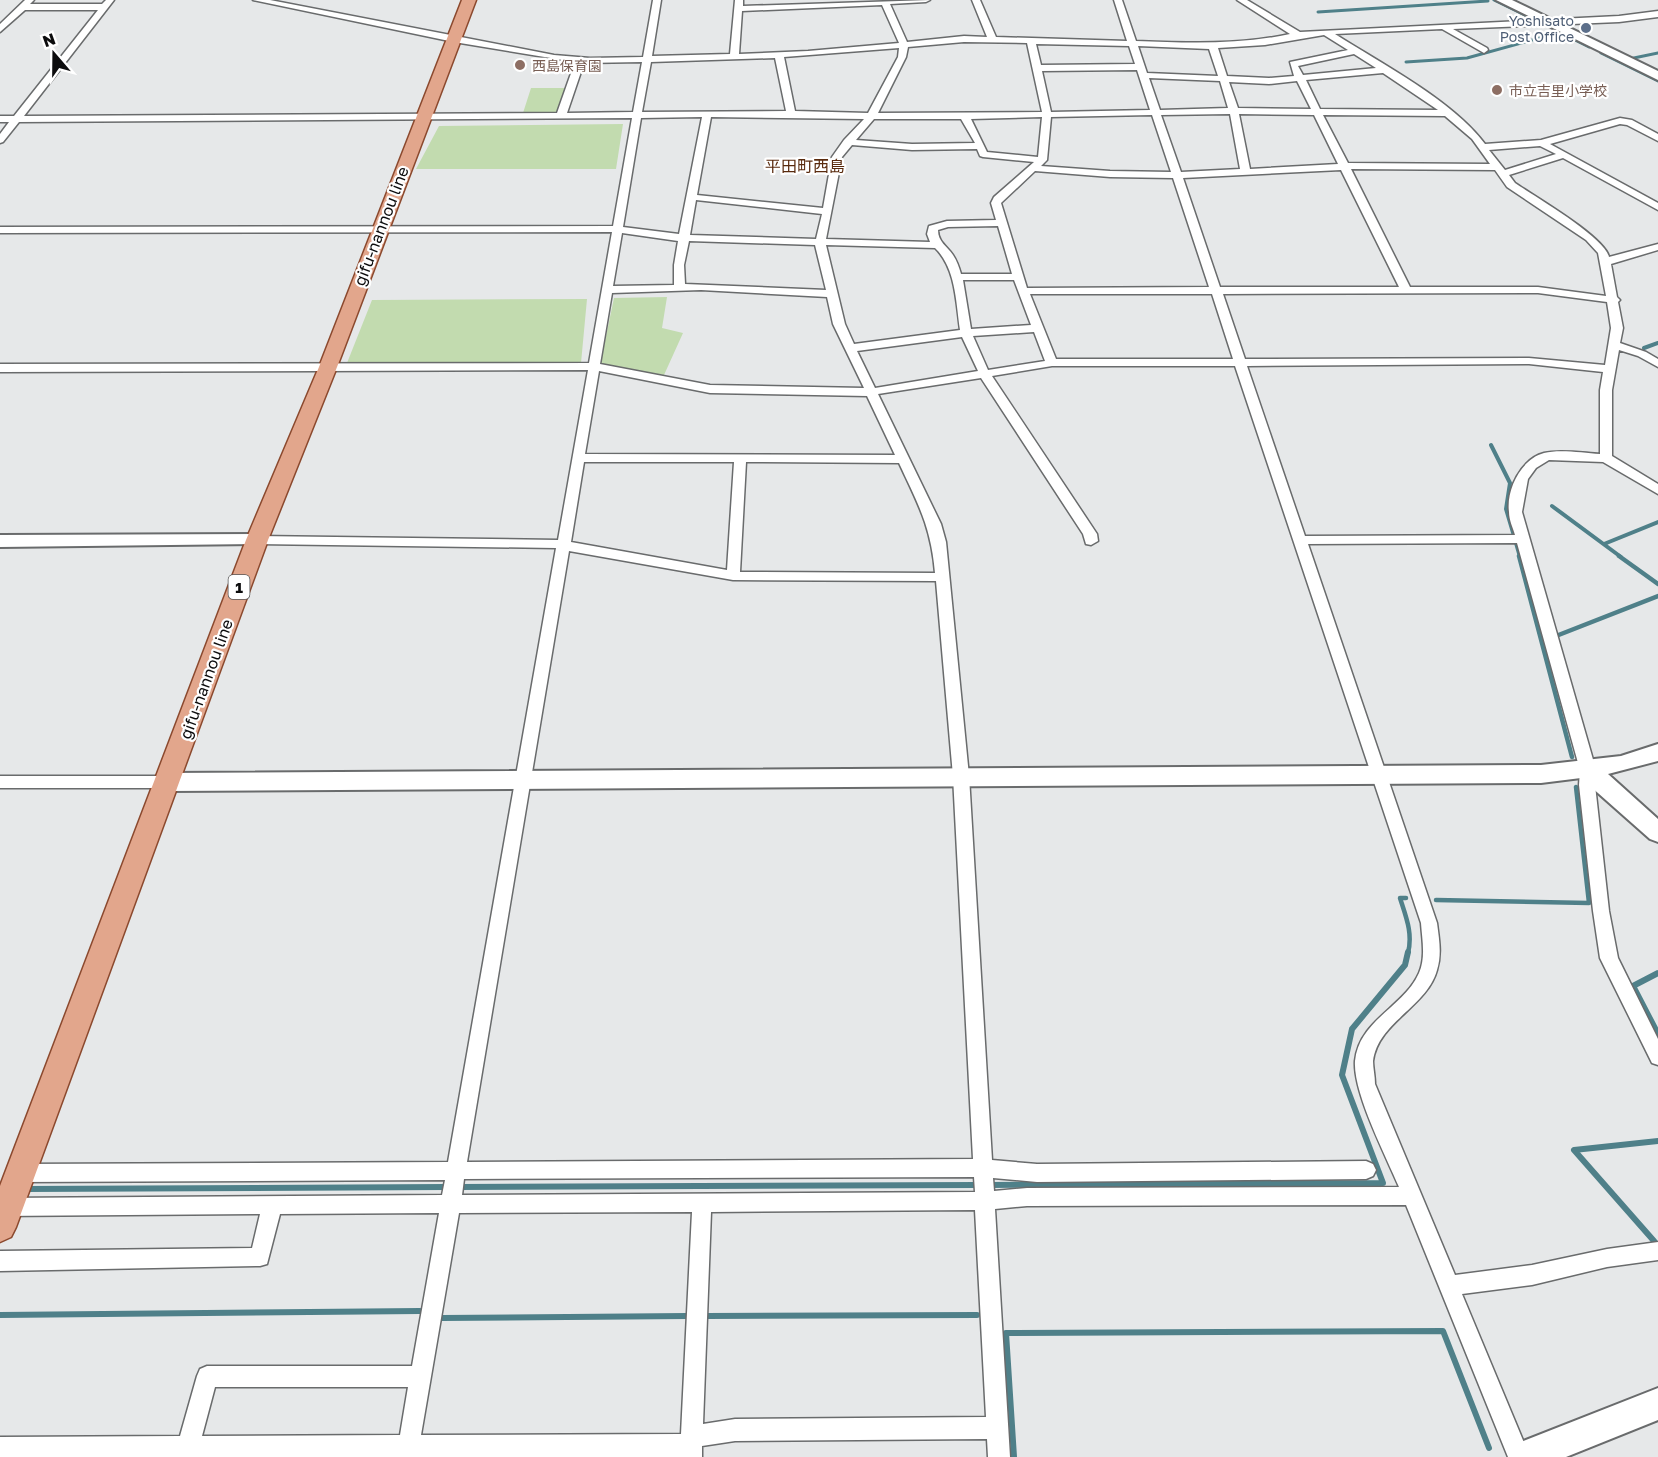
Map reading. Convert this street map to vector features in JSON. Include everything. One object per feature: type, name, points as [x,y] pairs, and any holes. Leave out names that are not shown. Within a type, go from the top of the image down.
[{"type":"main road","name":"gifu-nannou line","points":[[10,1190],[168,782],[257,540],[328,367],[469,0]]},
{"type":"street","points":[[0,29],[30,0]]},
{"type":"street","points":[[256,0],[580,61],[779,56],[993,40],[1213,46],[1265,42],[1326,32],[1547,22],[1658,14]]},
{"type":"street","points":[[407,1452],[657,0]]},
{"type":"street","points":[[734,57],[738,4],[926,0]]},
{"type":"street","points":[[976,0],[993,40]]},
{"type":"street","points":[[1118,0],[1154,113],[1379,774],[1433,941],[1432,958],[1427,976],[1410,1001],[1382,1027],[1370,1042],[1364,1059],[1366,1084],[1519,1457]]},
{"type":"street","points":[[1246,0],[1298,35]]},
{"type":"street","points":[[1502,0],[1658,76]]},
{"type":"street","points":[[885,2],[904,45],[902,57],[872,115],[847,142],[837,157],[820,243],[839,324],[934,524],[939,542],[961,776],[999,1457]]},
{"type":"street","points":[[0,13],[107,3]]},
{"type":"street","points":[[0,140],[107,3]]},
{"type":"street","points":[[1444,27],[1484,50]]},
{"type":"street","points":[[1326,32],[1447,113],[1484,147],[1500,170],[1528,198],[1590,238],[1603,252],[1614,300],[1617,328],[1606,390],[1606,458]]},
{"type":"street","points":[[1031,41],[1047,115],[1039,164],[999,197],[996,203],[1018,277],[1052,363]]},
{"type":"street","points":[[1213,46],[1234,111],[1246,173]]},
{"type":"street","points":[[1354,51],[1293,64],[1406,290]]},
{"type":"street","points":[[779,56],[791,114]]},
{"type":"street","points":[[561,115],[580,61]]},
{"type":"street","points":[[1038,68],[1141,71],[1238,80],[1300,80],[1385,70]]},
{"type":"street","points":[[0,119],[707,114],[965,117],[1234,111],[1318,114],[1447,113]]},
{"type":"street","points":[[680,288],[678,265],[707,114]]},
{"type":"street","points":[[965,117],[983,154],[1100,174],[1246,173],[1343,167],[1500,170],[1564,155]]},
{"type":"street","points":[[1484,147],[1542,143],[1620,121],[1629,122],[1658,138]]},
{"type":"street","points":[[847,142],[912,147],[981,146]]},
{"type":"street","points":[[1542,143],[1658,207]]},
{"type":"street","points":[[692,197],[827,212]]},
{"type":"street","points":[[1001,223],[947,224],[933,228],[931,237],[949,257],[957,277],[966,333],[985,375],[1090,534],[1091,541]]},
{"type":"street","points":[[0,230],[617,228],[683,238],[820,243],[850,240],[935,244]]},
{"type":"street","points":[[1606,261],[1617,260],[1658,247]]},
{"type":"street","points":[[957,277],[1018,277]]},
{"type":"street","points":[[606,290],[680,288],[832,294]]},
{"type":"street","points":[[1023,291],[1538,290],[1614,300]]},
{"type":"street","points":[[851,348],[966,333],[1037,328]]},
{"type":"street","points":[[1615,345],[1642,354],[1658,364]]},
{"type":"street","points":[[0,368],[593,366],[710,389],[871,392],[1052,363],[1540,362],[1610,369]]},
{"type":"street","points":[[1655,485],[1606,458],[1547,456],[1538,459],[1527,470],[1516,491],[1515,512],[1588,770],[1587,785],[1601,911],[1609,958],[1658,1057]]},
{"type":"street","points":[[578,458],[903,459]]},
{"type":"street","points":[[734,576],[740,459]]},
{"type":"street","points":[[1299,540],[1522,539]]},
{"type":"street","points":[[0,541],[257,540],[564,544],[734,576],[942,577]]},
{"type":"street","points":[[0,782],[1541,774],[1622,764],[1658,752]]},
{"type":"street","points":[[1588,770],[1658,832]]},
{"type":"street","points":[[10,1190],[982,1184],[1027,1197],[1327,1183],[1366,1170]]},
{"type":"street","points":[[10,1190],[272,1205],[453,1189],[702,1204],[982,1184],[1037,1173],[1327,1183],[1412,1196]]},
{"type":"street","points":[[691,1446],[702,1204]]},
{"type":"street","points":[[0,1261],[260,1257],[272,1205]]},
{"type":"street","points":[[1448,1286],[1532,1275],[1607,1258],[1658,1251]]},
{"type":"street","points":[[188,1447],[207,1376],[420,1377]]},
{"type":"street","points":[[1525,1457],[1658,1404]]},
{"type":"street","points":[[0,1448],[188,1447],[407,1452],[691,1446],[735,1430],[997,1428]]},
{"type":"green space","points":[[531,88],[568,88],[559,113],[523,113]]},
{"type":"green space","points":[[623,124],[616,169],[416,169],[439,126]]},
{"type":"green space","points":[[667,297],[662,328],[683,333],[664,375],[600,365],[614,298]]},
{"type":"green space","points":[[587,299],[581,363],[347,363],[372,300]]},
{"type":"waterway","points":[[1494,0],[1527,16]]},
{"type":"waterway","points":[[1318,12],[1488,1]]},
{"type":"waterway","points":[[1559,32],[1589,47]]},
{"type":"waterway","points":[[1406,62],[1467,58],[1554,34]]},
{"type":"waterway","points":[[1601,53],[1658,81]]},
{"type":"waterway","points":[[1629,59],[1658,53]]},
{"type":"waterway","points":[[1644,348],[1658,343]]},
{"type":"waterway","points":[[1491,445],[1510,483],[1506,509],[1514,536]]},
{"type":"waterway","points":[[1552,506],[1621,557]]},
{"type":"waterway","points":[[1604,544],[1658,522]]},
{"type":"waterway","points":[[1516,543],[1520,557]]},
{"type":"waterway","points":[[1519,556],[1572,757]]},
{"type":"waterway","points":[[1619,556],[1658,584]]},
{"type":"waterway","points":[[1556,636],[1658,596]]},
{"type":"waterway","points":[[1436,900],[1589,903],[1576,787]]},
{"type":"waterway","points":[[1406,898],[1400,898],[1409,932],[1408,953]]},
{"type":"waterway","points":[[990,1185],[1383,1183],[1342,1075],[1352,1029],[1405,965],[1408,952]]},
{"type":"waterway","points":[[1658,973],[1633,986],[1658,1034]]},
{"type":"waterway","points":[[1654,1241],[1574,1150],[1658,1141]]},
{"type":"waterway","points":[[459,1187],[978,1185]]},
{"type":"waterway","points":[[24,1189],[447,1187]]},
{"type":"waterway","points":[[0,1315],[420,1311]]},
{"type":"waterway","points":[[707,1316],[977,1315]]},
{"type":"waterway","points":[[442,1318],[687,1316]]},
{"type":"waterway","points":[[1014,1457],[1006,1333],[1443,1331],[1489,1448]]},
{"type":"place","name":"Yoshisato Post Office","points":[[1586,28]]},
{"type":"place","name":"西島保育園","points":[[520,65]]},
{"type":"place","name":"市立吉里小学校","points":[[1497,90]]},
{"type":"district","name":"平田町西島","points":[[805,166]]}]
